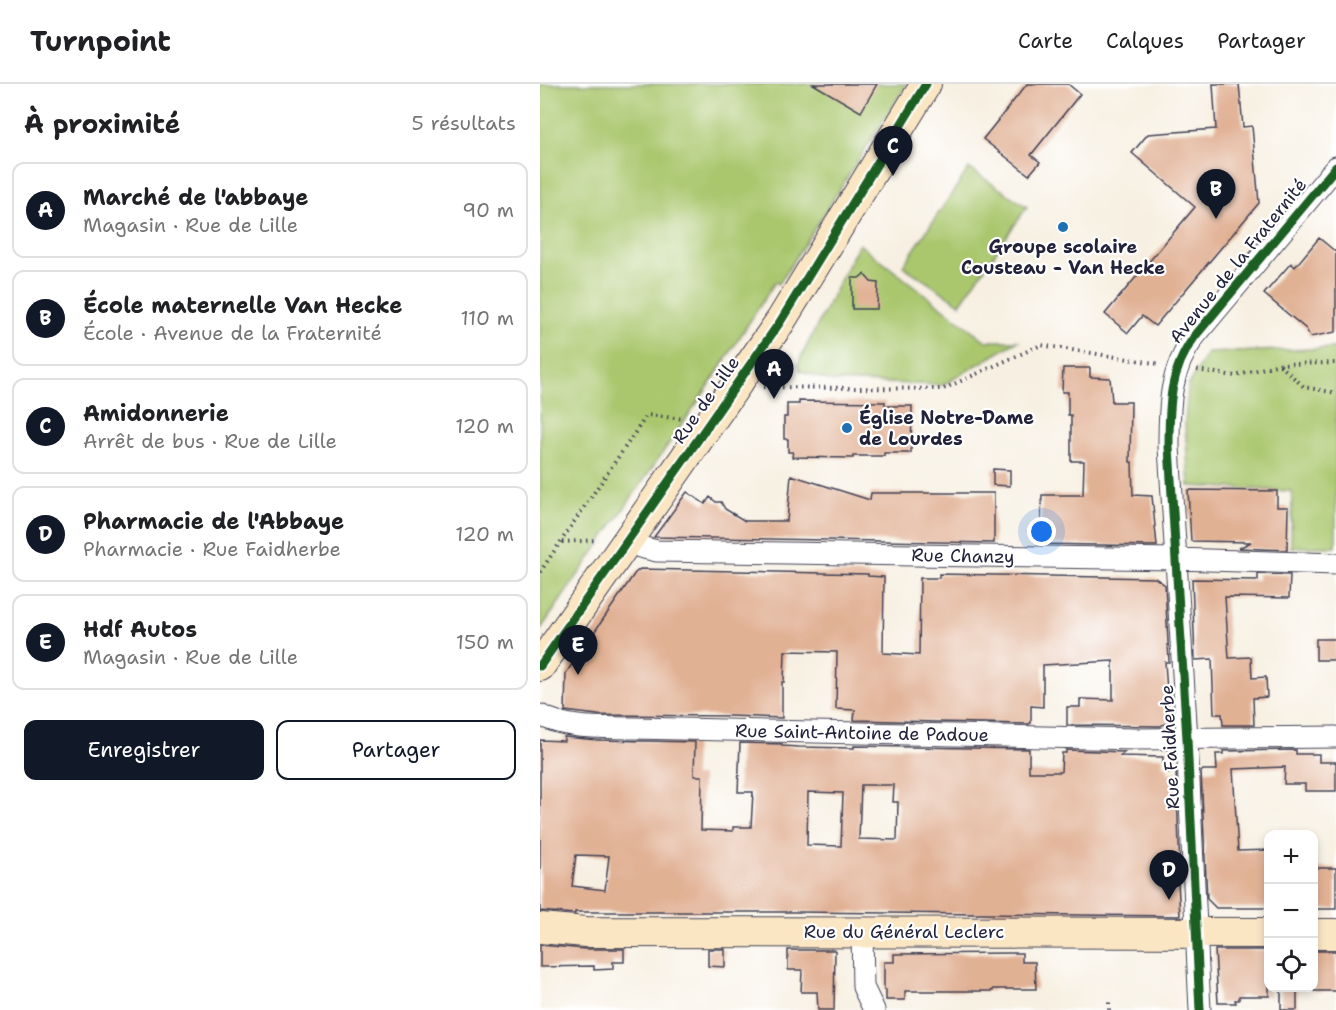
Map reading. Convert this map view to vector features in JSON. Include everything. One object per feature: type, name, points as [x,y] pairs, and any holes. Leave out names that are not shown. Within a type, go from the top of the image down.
[{"type":"street","name":"Rue de Lille","points":[[540,666],[737,386],[816,266],[926,84]]},
{"type":"street","name":"Avenue de la Fraternité","points":[[1177,559],[1169,423],[1171,387],[1177,367],[1195,336],[1332,180]]},
{"type":"street","name":"Rue Chanzy","points":[[628,540],[657,551],[1177,559],[1336,564]]},
{"type":"street","name":"Rue Faidherbe","points":[[1177,559],[1200,1010]]},
{"type":"street","name":"Rue Saint-Antoine de Padoue","points":[[540,715],[553,722],[572,725],[624,727],[1187,739],[1336,737]]},
{"type":"street","name":"Rue du Général Leclerc","points":[[540,928],[586,932],[1264,933]]},
{"type":"street","points":[[862,932],[863,987],[874,1010]]},
{"type":"street","points":[[1318,934],[1336,934]]},
{"type":"path","points":[[737,386],[944,389],[1041,345],[1235,376],[1279,364],[1336,363]]},
{"type":"path","points":[[1279,364],[1304,387],[1336,393]]},
{"type":"path","points":[[540,572],[647,415],[712,421]]},
{"type":"path","points":[[1109,1000],[1109,1010]]},
{"type":"green space","points":[[540,84],[907,84],[779,284],[775,282],[708,387],[540,630]]},
{"type":"green space","points":[[969,168],[1027,207],[960,304],[903,266]]},
{"type":"green space","points":[[859,244],[986,341],[1018,341],[943,385],[830,381],[800,371],[798,364],[802,355]]},
{"type":"green space","points":[[1336,348],[1336,547],[1291,547],[1292,491],[1189,486],[1185,422],[1188,386],[1207,353]]},
{"type":"building","points":[[813,84],[877,84],[861,112]]},
{"type":"building","points":[[1027,84],[1068,84],[1080,94],[1031,155],[1040,162],[1029,175],[983,139]]},
{"type":"building","points":[[1213,84],[1239,84],[1243,127],[1252,126],[1259,203],[1155,326],[1142,316],[1128,333],[1105,314],[1195,207],[1132,153],[1148,134],[1216,129]]},
{"type":"building","points":[[1319,238],[1336,252],[1336,332],[1310,337],[1306,329],[1264,294],[1291,263],[1295,267]]},
{"type":"building","points":[[864,274],[871,282],[878,283],[877,309],[852,309],[852,278],[859,278]]},
{"type":"building","points":[[1063,368],[1090,368],[1090,377],[1110,378],[1112,402],[1131,402],[1130,462],[1132,462],[1133,495],[1152,496],[1157,546],[1040,544],[1042,495],[1083,495],[1084,461],[1071,461],[1071,415],[1068,415],[1068,392],[1062,392]]},
{"type":"building","name":"Église Notre-Dame de Lourdes","points":[[799,401],[885,402],[885,406],[912,406],[911,453],[884,453],[884,456],[853,456],[853,458],[792,457],[793,452],[788,452],[788,439],[784,439],[784,417],[787,417],[787,404],[799,404]]},
{"type":"building","points":[[993,469],[1010,470],[1010,486],[993,485]]},
{"type":"building","points":[[791,475],[870,500],[871,493],[994,493],[994,543],[654,537],[687,492],[705,504],[710,497],[716,502],[721,502],[725,509],[745,521],[787,521]]},
{"type":"building","points":[[1188,490],[1277,491],[1277,507],[1288,507],[1287,550],[1239,548],[1251,542],[1191,541]]},
{"type":"building","points":[[640,569],[868,574],[868,576],[884,577],[883,653],[919,655],[920,578],[939,578],[939,574],[1155,578],[1165,585],[1169,662],[1165,662],[1169,721],[1161,726],[1067,725],[1067,707],[1080,707],[1080,699],[1113,700],[1113,661],[1043,665],[1043,707],[1031,706],[1031,723],[1029,724],[854,720],[855,710],[836,709],[837,652],[785,651],[782,718],[598,715],[565,711],[566,673]]},
{"type":"building","points":[[1258,574],[1290,575],[1289,598],[1225,597],[1229,658],[1251,657],[1252,678],[1266,677],[1267,697],[1253,698],[1254,725],[1223,725],[1222,714],[1214,714],[1212,659],[1195,660],[1192,579],[1258,580]]},
{"type":"building","points":[[1316,639],[1336,639],[1336,660],[1316,660]]},
{"type":"building","points":[[564,737],[695,742],[694,776],[702,776],[701,830],[733,831],[733,827],[751,827],[753,792],[738,792],[740,743],[782,744],[782,746],[799,747],[1029,749],[1029,772],[1061,772],[1062,753],[1066,753],[1066,750],[1125,752],[1120,756],[1163,757],[1163,765],[1168,766],[1168,773],[1176,772],[1180,916],[797,912],[575,912],[575,914],[540,911],[540,740],[564,741]],"holes":[[[861,785],[894,785],[893,802],[898,802],[897,840],[859,839]],[[808,792],[843,793],[841,846],[807,845]],[[576,855],[609,856],[605,890],[572,886]]]},
{"type":"building","points":[[1296,750],[1296,754],[1319,754],[1319,762],[1336,762],[1336,791],[1305,791],[1305,784],[1284,784],[1285,767],[1233,769],[1238,851],[1264,850],[1264,908],[1216,908],[1207,899],[1201,772],[1217,770],[1216,754],[1223,754],[1223,751]]},
{"type":"building","points":[[1318,868],[1336,868],[1336,909],[1318,909]]},
{"type":"building","points":[[540,945],[585,949],[624,949],[624,962],[613,962],[613,969],[594,970],[594,966],[540,967]]},
{"type":"building","points":[[708,949],[725,949],[725,967],[708,966]]},
{"type":"building","points":[[788,950],[835,950],[834,1010],[818,1010],[817,992],[801,992],[802,970],[788,970]]},
{"type":"building","points":[[1215,950],[1264,950],[1264,992],[1269,992],[1269,996],[1239,996],[1239,1000],[1235,1000],[1236,1003],[1218,1003]]},
{"type":"building","points":[[1318,951],[1336,951],[1336,991],[1318,991]]},
{"type":"building","points":[[1022,953],[1022,962],[1035,962],[1036,989],[905,991],[905,1000],[886,1000],[884,962],[894,962],[894,954]]},
{"type":"building","points":[[1281,992],[1297,992],[1297,1010],[1281,1010]]},
{"type":"cycle path","points":[[540,666],[780,322],[926,84]]},
{"type":"cycle path","points":[[1200,1010],[1187,739],[1169,447],[1172,389],[1180,362],[1195,336],[1336,167]]},
{"type":"place","name":"Amidonnerie","points":[[893,176]]},
{"type":"place","name":"École maternelle Van Hecke","points":[[1216,219]]},
{"type":"place","name":"Groupe scolaire Cousteau - Van Hecke","points":[[1063,227]]},
{"type":"place","name":"Marché de l'abbaye","points":[[774,399]]},
{"type":"place","name":"Église Notre-Dame de Lourdes","points":[[847,428]]},
{"type":"place","name":"Hdf Autos","points":[[578,675]]},
{"type":"place","name":"Pharmacie de l'Abbaye","points":[[1169,900]]}]
